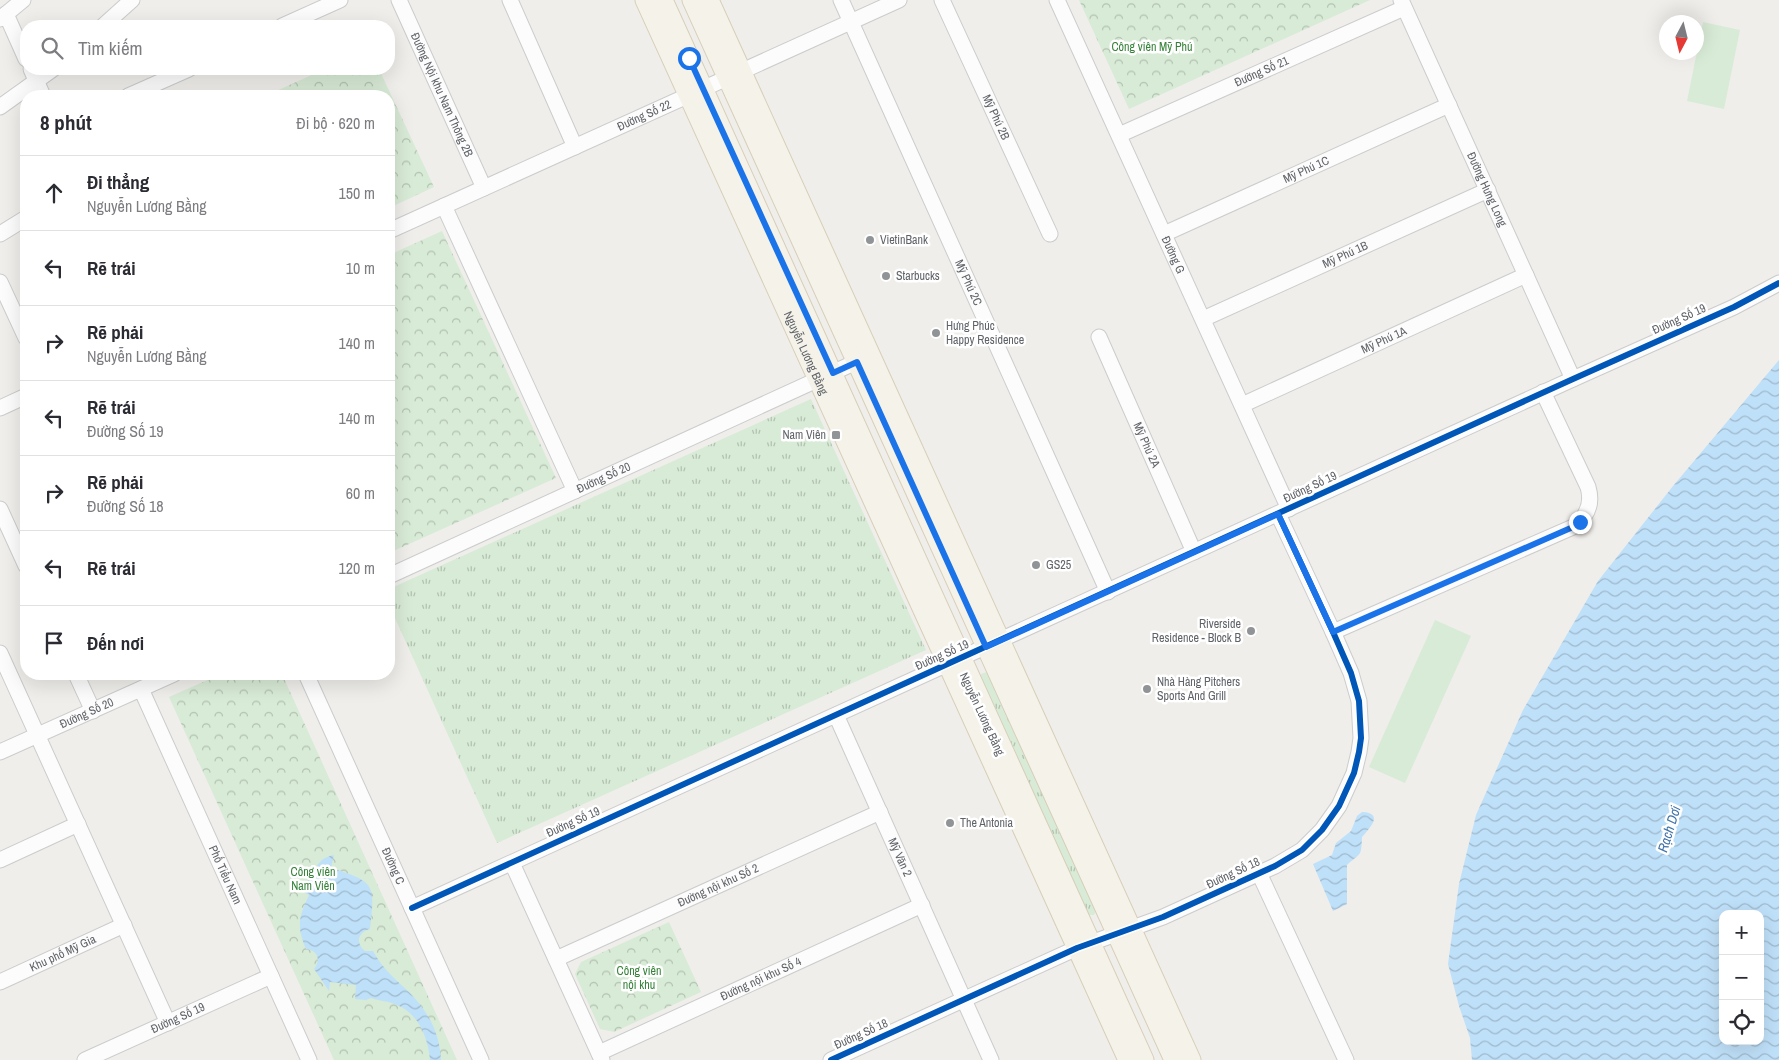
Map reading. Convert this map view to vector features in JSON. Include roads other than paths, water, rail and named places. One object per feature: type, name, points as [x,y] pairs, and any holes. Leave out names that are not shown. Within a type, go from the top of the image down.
[{"type":"main road","name":"Nguyễn Lương Bằng","points":[[645,0],[696,92],[1085,946],[1144,1060]]},
{"type":"main road","name":"Nguyễn Lương Bằng","points":[[663,0],[696,92]]},
{"type":"main road","points":[[692,0],[734,75],[1124,931],[1191,1060]]},
{"type":"main road","points":[[709,0],[734,75]]},
{"type":"main road","points":[[1124,931],[1174,1060]]},
{"type":"main road","name":"Nguyễn Lương Bằng","points":[[1085,946],[1128,1060]]},
{"type":"street","points":[[20,48],[3,17],[23,0]]},
{"type":"street","points":[[110,20],[132,0]]},
{"type":"street","points":[[295,20],[340,0]]},
{"type":"street","name":"Đường Nội khu Nam Thông 2B","points":[[399,0],[484,188]]},
{"type":"street","points":[[510,0],[575,147]]},
{"type":"street","name":"Mỹ Phú 2C","points":[[841,0],[1108,592]]},
{"type":"street","name":"Đường Số 22","points":[[395,228],[899,0]]},
{"type":"street","name":"Mỹ Phú 2B","points":[[942,0],[1050,234]]},
{"type":"street","name":"Đường G","points":[[1058,0],[1242,405],[1283,511]]},
{"type":"street","name":"Đường Số 21","points":[[1119,136],[1403,4]]},
{"type":"street","name":"Đường Hưng Long","points":[[1403,4],[1572,379]]},
{"type":"street","points":[[0,107],[34,75],[40,90]]},
{"type":"street","points":[[142,90],[175,75]]},
{"type":"street","name":"Mỹ Phú 1C","points":[[1164,234],[1449,105]]},
{"type":"street","name":"Mỹ Phú 1B","points":[[1203,320],[1488,190]]},
{"type":"street","points":[[444,206],[575,491]]},
{"type":"street","points":[[0,234],[20,222]]},
{"type":"street","name":"Mỹ Phú 1A","points":[[1242,405],[1526,275]]},
{"type":"street","points":[[0,282],[20,325]]},
{"type":"street","name":"Đường Số 19","points":[[412,908],[1543,392],[1734,307],[1779,283]]},
{"type":"street","name":"Mỹ Phú 2A","points":[[1099,337],[1194,552]]},
{"type":"street","name":"Đường Số 20","points":[[395,573],[864,359]]},
{"type":"street","points":[[1333,632],[1573,527],[1585,516],[1589,510],[1590,494],[1543,392]]},
{"type":"street","points":[[0,408],[20,399]]},
{"type":"street","points":[[0,509],[20,553]]},
{"type":"street","name":"Đường Số 18","points":[[830,1060],[1085,946],[1163,917],[1259,873],[1302,850],[1332,818],[1354,773],[1359,752],[1361,738],[1359,701],[1354,682],[1283,511]]},
{"type":"street","points":[[0,653],[168,1022]]},
{"type":"street","points":[[79,680],[93,711]]},
{"type":"street","name":"Đường Số 20","points":[[0,752],[161,680]]},
{"type":"street","name":"Đường C","points":[[309,680],[481,1060]]},
{"type":"street","name":"Phố Tiểu Nam","points":[[141,689],[309,1060]]},
{"type":"street","name":"Mỹ Văn 2","points":[[836,715],[991,1060]]},
{"type":"street","name":"Đường nội khu Số 2","points":[[556,959],[880,812]]},
{"type":"street","points":[[0,860],[78,824]]},
{"type":"street","points":[[512,862],[601,1056]]},
{"type":"street","points":[[1259,873],[1346,1060]]},
{"type":"street","name":"Đường nội khu Số 4","points":[[601,1056],[922,905]]},
{"type":"street","name":"Khu phố Mỹ Gia","points":[[0,982],[124,925]]},
{"type":"street","name":"Đường Số 19","points":[[85,1060],[271,976]]},
{"type":"water","name":"Rạch Dơi","points":[[1779,360],[1779,1060],[1472,1060],[1470,1038],[1448,964],[1459,884],[1476,815],[1523,710],[1598,581],[1673,486]]},
{"type":"water","points":[[1362,812],[1373,815],[1373,822],[1362,837],[1359,854],[1347,865],[1347,904],[1333,911],[1313,864],[1332,855],[1336,843],[1351,831],[1357,816]]},
{"type":"water","points":[[334,855],[331,868],[357,877],[369,887],[372,894],[370,929],[366,930],[359,938],[360,945],[365,951],[373,951],[385,968],[422,1007],[432,1023],[438,1041],[441,1060],[430,1060],[427,1043],[421,1028],[405,1009],[371,998],[366,1000],[355,999],[356,985],[330,982],[329,991],[314,969],[318,959],[316,953],[306,949],[301,934],[301,915],[309,895],[302,891],[309,878],[314,875],[320,862],[326,857]]},
{"type":"place","name":"VietinBank","points":[[870,240]]},
{"type":"place","name":"Starbucks","points":[[886,276]]},
{"type":"place","name":"Hưng Phúc Happy Residence","points":[[936,333]]},
{"type":"place","name":"Nam Viên","points":[[836,435]]},
{"type":"place","name":"GS25","points":[[1036,565]]},
{"type":"place","name":"Riverside Residence - Block B","points":[[1251,631]]},
{"type":"place","name":"Nhà Hàng Pitchers Sports And Grill","points":[[1147,689]]},
{"type":"place","name":"The Antonia","points":[[950,823]]},
{"type":"park label","name":"Công viên Mỹ Phú","points":[[1152,47]]},
{"type":"park label","name":"Công viên Nam Viên","points":[[313,879]]},
{"type":"park label","name":"Công viên nội khu","points":[[639,978]]}]
